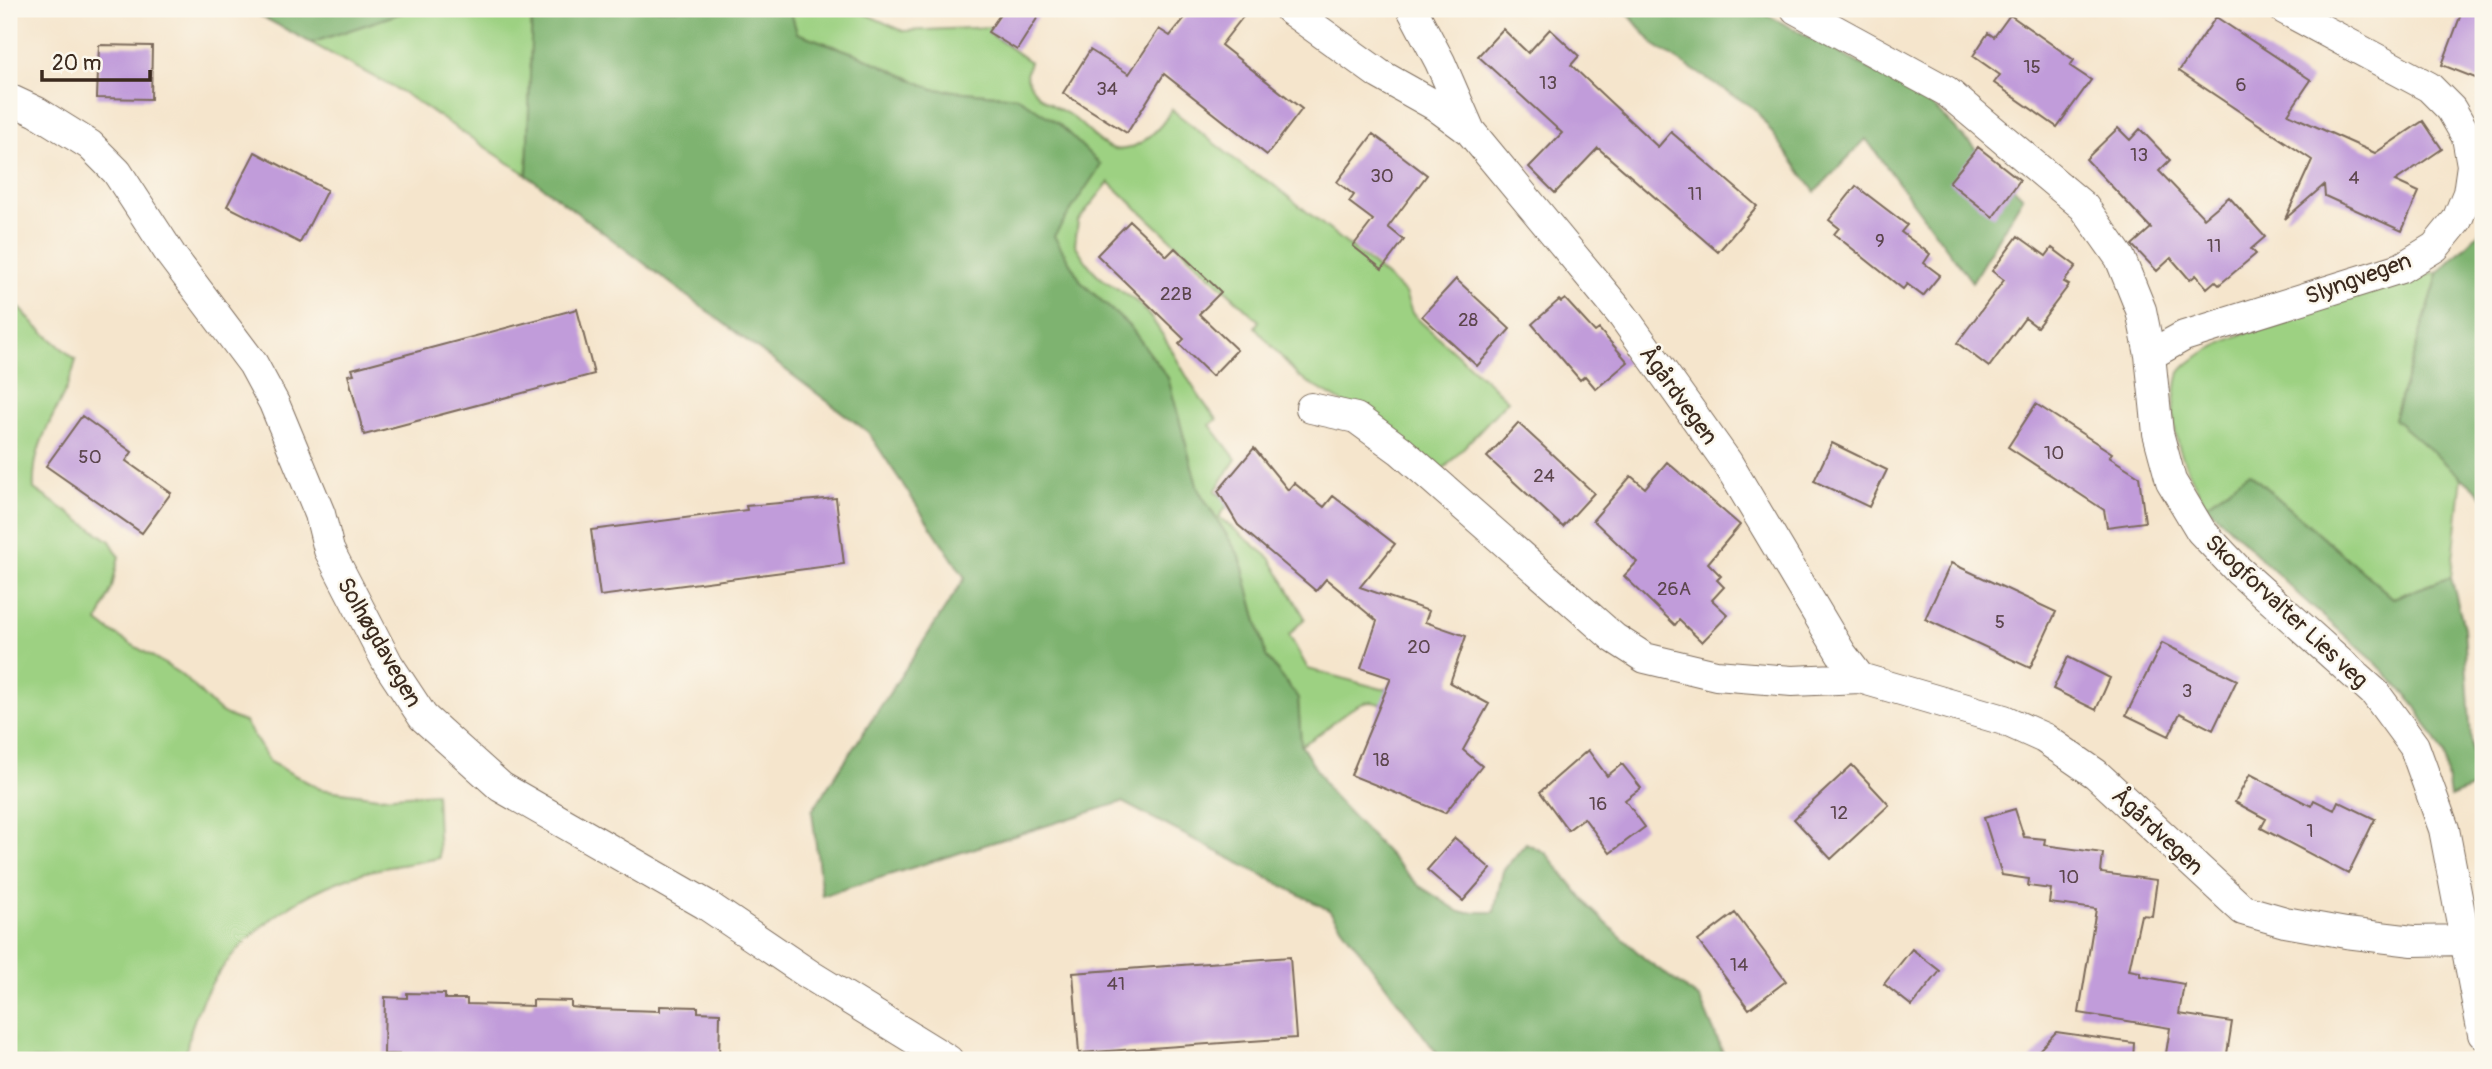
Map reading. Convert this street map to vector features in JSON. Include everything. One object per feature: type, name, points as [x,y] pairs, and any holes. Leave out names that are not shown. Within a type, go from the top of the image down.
[{"type":"street","name":"Ågårdvegen","points":[[1289,9],[1378,74],[1436,106],[1470,131],[1638,337],[1727,462],[1842,653],[1860,678]]},
{"type":"street","name":"Ågårdvegen","points":[[1412,9],[1440,62],[1470,131]]},
{"type":"street","name":"Skogforvalter Lies veg","points":[[1796,9],[1946,92],[2084,207],[2120,258],[2141,310],[2150,355],[2158,433],[2171,481],[2201,531],[2238,570],[2375,693],[2414,746],[2444,829],[2483,1034]]},
{"type":"street","name":"Slyngvegen","points":[[2150,355],[2183,336],[2401,268],[2435,247],[2457,220],[2468,193],[2472,165],[2468,137],[2451,109],[2429,87],[2284,9]]},
{"type":"street","name":"Solhøgdavegen","points":[[9,99],[37,112],[90,145],[117,172],[171,255],[253,364],[274,403],[320,514],[329,550],[387,664],[423,717],[501,787],[705,904],[810,975],[948,1060]]},
{"type":"street","name":"Ågårdvegen","points":[[1311,408],[1356,418],[1400,450],[1614,638],[1645,658],[1716,675],[1792,681],[1860,678],[2004,720],[2044,738],[2096,774],[2243,910],[2285,922],[2346,933],[2413,941],[2465,940]]},
{"type":"green space","points":[[248,9],[413,9],[311,43]]},
{"type":"green space","points":[[413,9],[532,9],[527,175],[402,92],[311,43]]},
{"type":"green space","points":[[532,9],[790,9],[797,33],[859,55],[933,89],[1017,97],[1059,124],[1101,165],[1054,236],[1082,283],[1131,328],[1168,378],[1198,489],[1240,557],[1266,656],[1298,698],[1301,745],[1332,795],[1418,885],[1460,912],[1494,912],[1503,871],[1526,843],[1546,853],[1591,909],[1645,959],[1700,999],[1726,1060],[1442,1060],[1329,910],[1122,802],[822,896],[812,811],[965,578],[868,432],[527,175]]},
{"type":"green space","points":[[790,9],[854,9],[903,31],[992,27],[989,33],[1030,62],[1026,75],[1033,89],[1111,148],[1129,148],[1147,139],[1171,109],[1248,170],[1270,182],[1378,269],[1405,293],[1412,313],[1508,400],[1440,473],[1372,420],[1299,377],[1255,327],[1259,321],[1109,182],[1078,221],[1075,244],[1086,261],[1099,276],[1130,297],[1152,319],[1196,392],[1217,419],[1210,425],[1236,459],[1215,491],[1229,503],[1219,517],[1270,558],[1305,618],[1289,635],[1308,669],[1382,689],[1408,688],[1392,709],[1373,702],[1363,703],[1301,745],[1298,698],[1266,656],[1240,557],[1198,489],[1168,378],[1131,328],[1082,283],[1053,235],[1101,165],[1018,97],[933,89],[859,55],[797,33]]},
{"type":"green space","points":[[1624,9],[1756,9],[1925,98],[2023,197],[1972,282],[1866,139],[1815,192],[1755,109],[1654,45]]},
{"type":"green space","points":[[2483,219],[2483,496],[2394,419],[2439,272],[2479,233]]},
{"type":"green space","points":[[2439,272],[2394,419],[2462,476],[2451,577],[2393,598],[2249,473],[2206,505],[2186,466],[2174,424],[2179,374],[2195,358],[2259,327],[2340,300]]},
{"type":"green space","points":[[9,296],[36,326],[76,360],[71,377],[43,437],[34,470],[34,489],[110,541],[119,556],[112,587],[98,622],[181,675],[215,708],[245,722],[270,762],[320,789],[378,797],[436,793],[439,858],[359,874],[298,901],[270,920],[244,943],[222,968],[205,996],[192,1027],[185,1060],[9,1060]]},
{"type":"green space","points":[[2249,473],[2393,598],[2451,577],[2464,628],[2474,787],[2450,797],[2444,754],[2413,702],[2374,661],[2300,596],[2206,505]]},
{"type":"building","points":[[1004,9],[1043,9],[1017,50],[988,32]]},
{"type":"building","points":[[1192,9],[1249,9],[1221,45],[1302,109],[1267,155],[1164,74],[1127,133],[1063,93],[1090,50],[1129,74],[1159,29],[1170,36]]},
{"type":"building","points":[[2463,9],[2483,9],[2483,81],[2442,65]]},
{"type":"building","points":[[2010,15],[2074,60],[2070,66],[2091,80],[2057,127],[1994,83],[2000,75],[1973,56],[1988,33],[1994,37]]},
{"type":"building","points":[[2216,17],[2311,80],[2288,114],[2375,153],[2423,121],[2442,149],[2395,181],[2419,192],[2402,231],[2325,196],[2324,185],[2285,219],[2312,160],[2179,71]]},
{"type":"building","points":[[1503,29],[1528,53],[1550,29],[1579,56],[1571,65],[1658,147],[1671,132],[1757,206],[1718,252],[1598,148],[1555,193],[1529,167],[1562,133],[1478,56]]},
{"type":"building","points":[[99,45],[152,46],[151,99],[97,98]]},
{"type":"building","points":[[2118,128],[2130,140],[2140,129],[2170,160],[2159,171],[2204,218],[2229,197],[2265,237],[2251,249],[2256,254],[2219,285],[2215,281],[2207,288],[2196,275],[2190,280],[2171,258],[2157,271],[2132,245],[2151,228],[2086,159]]},
{"type":"building","points":[[1373,134],[1427,175],[1388,227],[1404,240],[1382,269],[1353,246],[1373,220],[1349,202],[1354,195],[1337,182]]},
{"type":"building","points":[[1978,147],[2020,180],[1993,217],[1949,182]]},
{"type":"building","points":[[255,152],[327,190],[300,243],[227,206]]},
{"type":"building","points":[[1856,186],[1907,225],[1901,232],[1930,254],[1924,263],[1940,275],[1923,296],[1907,284],[1903,289],[1834,234],[1839,228],[1829,220]]},
{"type":"building","points":[[1130,221],[1167,256],[1175,248],[1221,292],[1199,314],[1237,350],[1212,376],[1179,344],[1184,339],[1097,255]]},
{"type":"building","points":[[2018,236],[2046,256],[2052,248],[2076,266],[2064,282],[2069,285],[2037,327],[2025,318],[1989,367],[1957,343],[2004,280],[1992,271]]},
{"type":"building","points":[[1456,279],[1510,329],[1477,366],[1422,316]]},
{"type":"building","points":[[1565,299],[1595,332],[1599,329],[1628,362],[1596,389],[1585,376],[1580,380],[1532,324],[1559,300],[1561,302]]},
{"type":"building","points":[[577,309],[594,374],[364,435],[348,375],[354,374],[352,369]]},
{"type":"building","points":[[2036,404],[2112,453],[2109,457],[2139,476],[2145,522],[2107,527],[2104,510],[2008,447]]},
{"type":"building","points":[[82,416],[132,452],[126,461],[171,493],[142,533],[46,466]]},
{"type":"building","points":[[1518,423],[1594,493],[1563,527],[1487,457]]},
{"type":"building","points":[[1832,443],[1887,470],[1869,507],[1814,481]]},
{"type":"building","points":[[1254,448],[1288,490],[1294,483],[1324,507],[1333,496],[1395,544],[1360,587],[1429,611],[1425,622],[1466,636],[1450,683],[1489,704],[1463,750],[1482,766],[1445,813],[1351,775],[1391,678],[1361,668],[1377,621],[1326,579],[1316,591],[1238,525],[1218,491]]},
{"type":"building","points":[[1667,462],[1740,525],[1708,563],[1721,576],[1717,580],[1724,587],[1712,600],[1728,615],[1702,642],[1679,620],[1675,625],[1624,576],[1637,562],[1593,520],[1631,476],[1645,488]]},
{"type":"building","points":[[836,498],[844,564],[600,596],[591,530],[747,510],[746,506]]},
{"type":"building","points":[[1951,563],[2056,612],[2030,668],[1925,619]]},
{"type":"building","points":[[2162,643],[2237,680],[2213,730],[2180,713],[2169,736],[2126,715]]},
{"type":"building","points":[[2068,657],[2110,678],[2096,710],[2053,689]]},
{"type":"building","points":[[1588,750],[1607,776],[1622,764],[1641,788],[1625,800],[1645,827],[1610,853],[1584,818],[1568,830],[1540,792]]},
{"type":"building","points":[[1852,765],[1889,805],[1831,859],[1794,819]]},
{"type":"building","points":[[2250,774],[2311,806],[2314,800],[2334,810],[2338,801],[2375,819],[2348,874],[2261,828],[2266,819],[2235,802]]},
{"type":"building","points":[[2015,809],[2024,837],[2045,839],[2044,845],[2103,853],[2101,873],[2157,880],[2152,916],[2141,915],[2129,970],[2140,972],[2140,976],[2184,984],[2179,1014],[2232,1022],[2226,1060],[2165,1060],[2170,1028],[2079,1013],[2096,909],[2049,903],[2051,889],[2028,886],[2029,879],[2002,875],[1984,818]]},
{"type":"building","points":[[1455,838],[1491,869],[1463,901],[1427,870]]},
{"type":"building","points":[[1735,913],[1786,981],[1749,1009],[1698,941]]},
{"type":"building","points":[[1912,949],[1940,971],[1912,1006],[1884,984]]},
{"type":"building","points":[[1290,957],[1296,1038],[1079,1053],[1073,973]]},
{"type":"building","points":[[407,993],[445,994],[445,999],[467,999],[467,1004],[533,1006],[533,1000],[571,1001],[571,1007],[593,1009],[660,1011],[660,1006],[698,1007],[698,1012],[720,1013],[719,1060],[478,1060],[478,1057],[384,1054],[385,997],[407,998]]},
{"type":"building","points":[[2056,1032],[2134,1043],[2133,1060],[2030,1060]]}]
